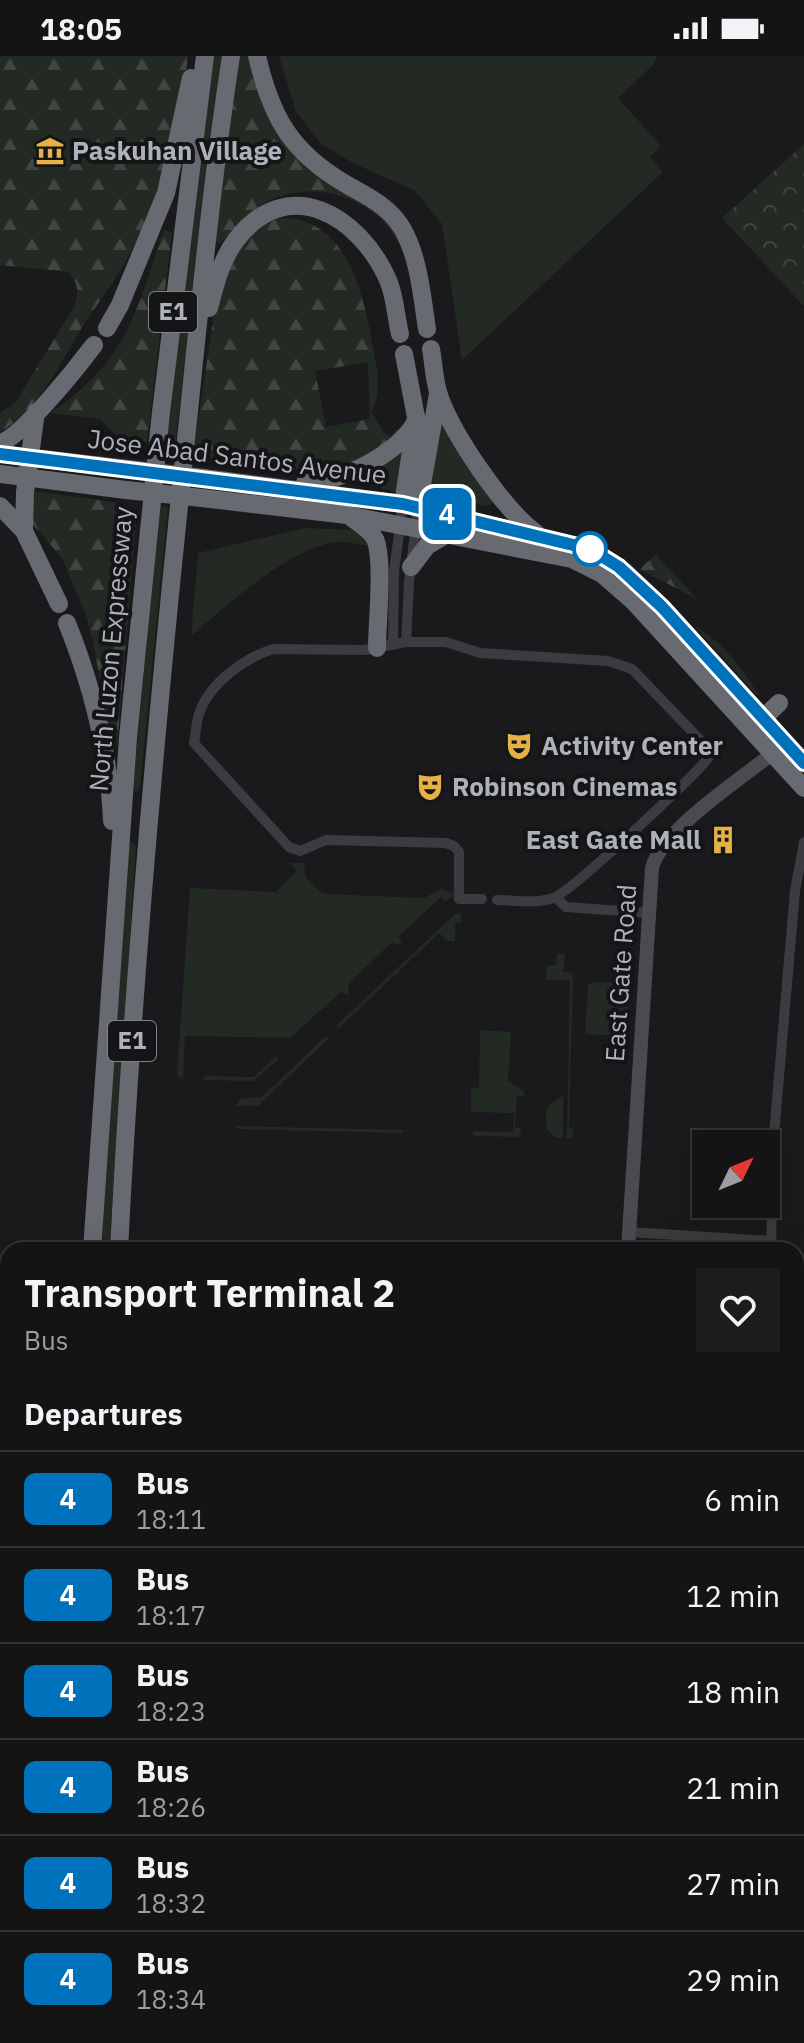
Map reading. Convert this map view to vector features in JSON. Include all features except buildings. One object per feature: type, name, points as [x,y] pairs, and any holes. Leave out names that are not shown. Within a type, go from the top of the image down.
[{"type":"highway","points":[[107,328],[120,305],[166,193],[196,56]]},
{"type":"highway","name":"North Luzon Expressway","points":[[93,1242],[114,908],[161,412],[205,56]]},
{"type":"highway","name":"North Luzon Expressway","points":[[120,1242],[155,740],[192,377],[231,56]]},
{"type":"highway","points":[[257,56],[271,105],[292,140],[326,171],[382,205],[403,230],[413,258],[427,329]]},
{"type":"highway","points":[[192,377],[225,259],[249,226],[279,207],[306,206],[327,211],[346,224],[369,247],[390,283],[400,334]]},
{"type":"highway","points":[[1,443],[17,435],[94,345]]},
{"type":"highway","points":[[431,349],[438,394],[456,431],[519,520],[540,536]]},
{"type":"highway","points":[[404,354],[414,400],[415,423],[410,506]]},
{"type":"highway","points":[[410,506],[438,394]]},
{"type":"highway","points":[[24,531],[29,477],[26,457],[29,419]]},
{"type":"highway","points":[[256,485],[323,482],[343,476],[397,444],[415,423]]},
{"type":"highway","name":"Jose Abad Santos Avenue","points":[[1,443],[26,457],[410,506],[590,549],[625,572],[686,631],[760,721],[804,763]]},
{"type":"highway","name":"Jose Abad Santos Avenue","points":[[0,474],[347,515],[531,550],[589,566],[621,590],[804,788]]},
{"type":"highway","points":[[0,506],[24,531],[59,604]]},
{"type":"highway","points":[[347,515],[368,530],[375,540],[385,647]]},
{"type":"highway","points":[[411,567],[427,546],[447,534]]},
{"type":"highway","points":[[67,623],[90,684],[107,758],[114,908]]},
{"type":"highway","points":[[665,636],[693,652],[760,721],[804,776]]},
{"type":"highway","points":[[760,721],[779,703]]},
{"type":"street","points":[[385,647],[394,571],[410,506]]},
{"type":"street","points":[[406,642],[411,567],[407,526],[410,506]]},
{"type":"street","points":[[482,899],[459,899],[459,852],[446,843],[326,840],[300,851],[289,847],[194,743],[199,712],[206,700],[237,668],[260,653],[273,649],[385,647],[406,642],[446,642],[480,653],[608,661],[623,665],[647,683],[709,751],[706,761],[556,898],[539,901],[497,900]]},
{"type":"street","name":"East Gate Road","points":[[628,1242],[652,868],[661,848],[679,829],[772,754]]},
{"type":"street","points":[[771,1242],[774,1131],[795,891],[804,842]]},
{"type":"street","points":[[556,898],[566,907],[649,913]]},
{"type":"street","points":[[629,1232],[738,1242]]},
{"type":"green space","points":[[0,56],[188,56],[173,140],[156,194],[134,246],[46,388],[25,413],[0,432],[0,413],[15,403],[74,307],[77,293],[74,279],[67,272],[0,265]]},
{"type":"green space","points":[[209,56],[226,56],[201,214],[174,456],[165,455]]},
{"type":"green space","points":[[240,56],[247,56],[271,119],[393,223],[405,253],[387,226],[367,208],[338,195],[322,192],[274,198],[254,210],[225,239],[219,243],[216,241],[217,200]]},
{"type":"green space","points":[[279,56],[657,56],[653,65],[618,98],[661,146],[650,157],[663,172],[462,360],[442,224],[414,190],[353,163],[321,144],[296,112]]},
{"type":"green space","points":[[804,144],[804,306],[722,218]]},
{"type":"green space","points":[[283,218],[305,222],[322,231],[348,262],[363,302],[378,378],[377,395],[371,412],[385,434],[391,436],[398,428],[398,436],[345,469],[313,473],[277,469],[271,461],[260,459],[249,465],[193,456],[214,313],[233,255],[254,231],[269,221]],"holes":[[[368,362],[370,419],[326,427],[315,371]]]},
{"type":"green space","points":[[164,230],[172,232],[147,442],[120,439],[100,419],[50,413],[76,394],[113,354],[136,310]]},
{"type":"green space","points":[[441,424],[494,499],[492,504],[485,506],[434,496],[431,488]]},
{"type":"green space","points":[[405,444],[396,492],[348,480]]},
{"type":"green space","points":[[34,491],[121,503],[136,520],[117,748],[109,730],[86,615],[62,558],[29,520]]},
{"type":"green space","points":[[160,506],[168,507],[140,788],[136,792],[133,788]]},
{"type":"green space","points":[[305,528],[355,530],[369,546],[338,542],[300,554],[260,579],[191,636],[198,553]]},
{"type":"green space","points":[[656,555],[697,599],[639,569]]},
{"type":"green space","points":[[695,627],[714,639],[732,658],[759,698]]},
{"type":"green space","points":[[133,842],[136,847],[110,1242],[101,1242],[109,1107],[129,844]]},
{"type":"green space","points":[[290,863],[304,863],[306,878],[323,894],[424,898],[442,889],[451,893],[454,890],[453,896],[445,901],[441,897],[398,937],[402,942],[400,944],[391,943],[348,984],[347,995],[342,991],[290,1038],[185,1036],[183,1080],[177,1074],[190,888],[276,892],[297,871]]},
{"type":"green space","points":[[455,914],[461,914],[461,923],[455,923],[455,941],[448,941],[439,933],[338,1029],[337,1025]]},
{"type":"green space","points":[[557,954],[565,954],[563,972],[573,973],[569,1128],[573,1129],[573,1138],[567,1138],[570,980],[546,980],[547,966],[556,965]]},
{"type":"green space","points":[[630,982],[625,1036],[585,1034],[588,984]]},
{"type":"green space","points":[[480,1030],[511,1032],[508,1081],[524,1092],[524,1096],[517,1096],[515,1127],[520,1128],[521,1135],[517,1137],[474,1136],[471,1131],[513,1132],[514,1113],[471,1112],[471,1088],[479,1088]]},
{"type":"green space","points":[[325,1037],[329,1038],[258,1106],[235,1106],[241,1099],[262,1097]]},
{"type":"green space","points":[[275,1057],[279,1059],[253,1081],[203,1080],[205,1076],[254,1077]]},
{"type":"green space","points":[[563,1096],[563,1138],[555,1137],[547,1130],[546,1117],[549,1106]]},
{"type":"green space","points":[[235,1126],[404,1130],[401,1133],[238,1129]]},
{"type":"bus line","name":"4","points":[[0,454],[403,504],[590,549],[637,582],[686,631],[804,763]]},
{"type":"place","name":"Paskuhan Village","points":[[50,151]]},
{"type":"place","name":"Activity Center","points":[[519,746]]},
{"type":"place","name":"Robinson Cinemas","points":[[430,787]]},
{"type":"place","name":"East Gate Mall","points":[[723,840]]}]
